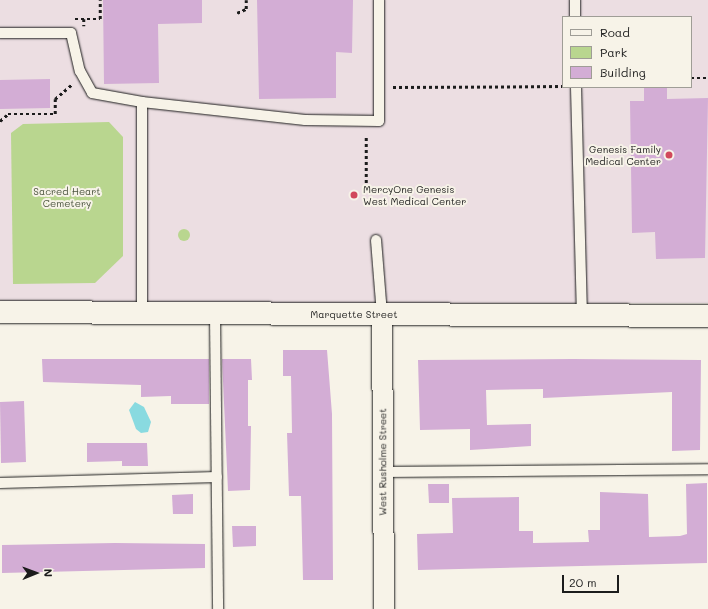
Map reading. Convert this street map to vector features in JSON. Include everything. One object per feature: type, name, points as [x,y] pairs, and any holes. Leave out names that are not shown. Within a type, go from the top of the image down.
[{"type":"street","name":"Marquette Street","points":[[0,312],[382,316],[708,316]]},
{"type":"street","name":"West Rusholme Street","points":[[382,316],[384,609]]},
{"type":"lane","points":[[0,33],[71,33],[82,74],[92,93],[142,102],[305,120],[379,121],[379,0]]},
{"type":"lane","points":[[575,0],[575,16]]},
{"type":"lane","points":[[576,88],[582,316]]},
{"type":"lane","points":[[142,102],[142,313]]},
{"type":"lane","points":[[376,240],[382,316]]},
{"type":"lane","points":[[215,314],[218,609]]},
{"type":"lane","points":[[382,472],[708,469]]},
{"type":"lane","points":[[0,483],[217,477]]},
{"type":"path","points":[[237,13],[246,9],[246,0]]},
{"type":"path","points":[[84,19],[84,31]]},
{"type":"path","points":[[0,121],[8,114],[55,114],[55,99],[82,74]]},
{"type":"path","points":[[692,78],[708,78]]},
{"type":"path","points":[[379,87],[562,86]]},
{"type":"path","points":[[365,121],[366,183]]},
{"type":"shaded area","name":"MercyOne Genesis West Medical Center","points":[[0,0],[708,0],[708,303],[0,304]]},
{"type":"green space","name":"Sacred Heart Cemetery","points":[[109,122],[123,137],[123,256],[95,283],[13,284],[11,133],[23,124]]},
{"type":"green space","points":[[182,229],[186,229],[190,235],[186,241],[182,241],[178,237],[178,233]]},
{"type":"water","points":[[135,402],[144,407],[151,422],[148,432],[141,433],[136,429],[129,410]]},
{"type":"building","points":[[103,0],[202,0],[202,23],[158,24],[159,83],[104,84]]},
{"type":"building","points":[[257,0],[353,0],[352,53],[336,52],[336,98],[259,99]]},
{"type":"building","points":[[50,79],[50,108],[0,109],[0,80]]},
{"type":"building","name":"Genesis Family Medical Center","points":[[644,88],[667,88],[667,99],[708,98],[705,258],[656,259],[655,232],[632,233],[630,101],[644,101]]},
{"type":"building","points":[[283,350],[327,350],[332,414],[333,580],[303,580],[301,496],[289,496],[287,433],[292,433],[291,376],[283,376]]},
{"type":"building","points":[[42,359],[209,359],[209,404],[171,404],[171,396],[141,397],[141,385],[43,382]]},
{"type":"building","points":[[222,359],[251,359],[252,380],[248,380],[248,426],[251,426],[250,490],[228,491]]},
{"type":"building","points":[[418,360],[701,360],[700,450],[672,451],[672,392],[543,398],[543,389],[486,390],[487,425],[531,424],[531,446],[470,450],[470,429],[420,430]]},
{"type":"building","points":[[24,401],[26,462],[1,463],[0,402]]},
{"type":"building","points":[[87,443],[147,443],[148,466],[122,466],[122,461],[87,462]]},
{"type":"building","points":[[707,483],[707,563],[418,570],[417,534],[453,533],[452,498],[519,497],[519,531],[533,531],[533,543],[589,542],[588,530],[600,530],[600,492],[648,494],[649,537],[680,536],[687,534],[686,484]]},
{"type":"building","points":[[428,484],[449,484],[449,503],[429,503]]},
{"type":"building","points":[[193,494],[193,514],[173,514],[172,495]]},
{"type":"building","points":[[232,526],[256,526],[256,546],[233,547]]},
{"type":"building","points":[[115,543],[205,544],[205,568],[2,573],[2,545]]},
{"type":"place","name":"Genesis Family Medical Center","points":[[669,155]]},
{"type":"place","name":"MercyOne Genesis West Medical Center","points":[[354,195]]}]
